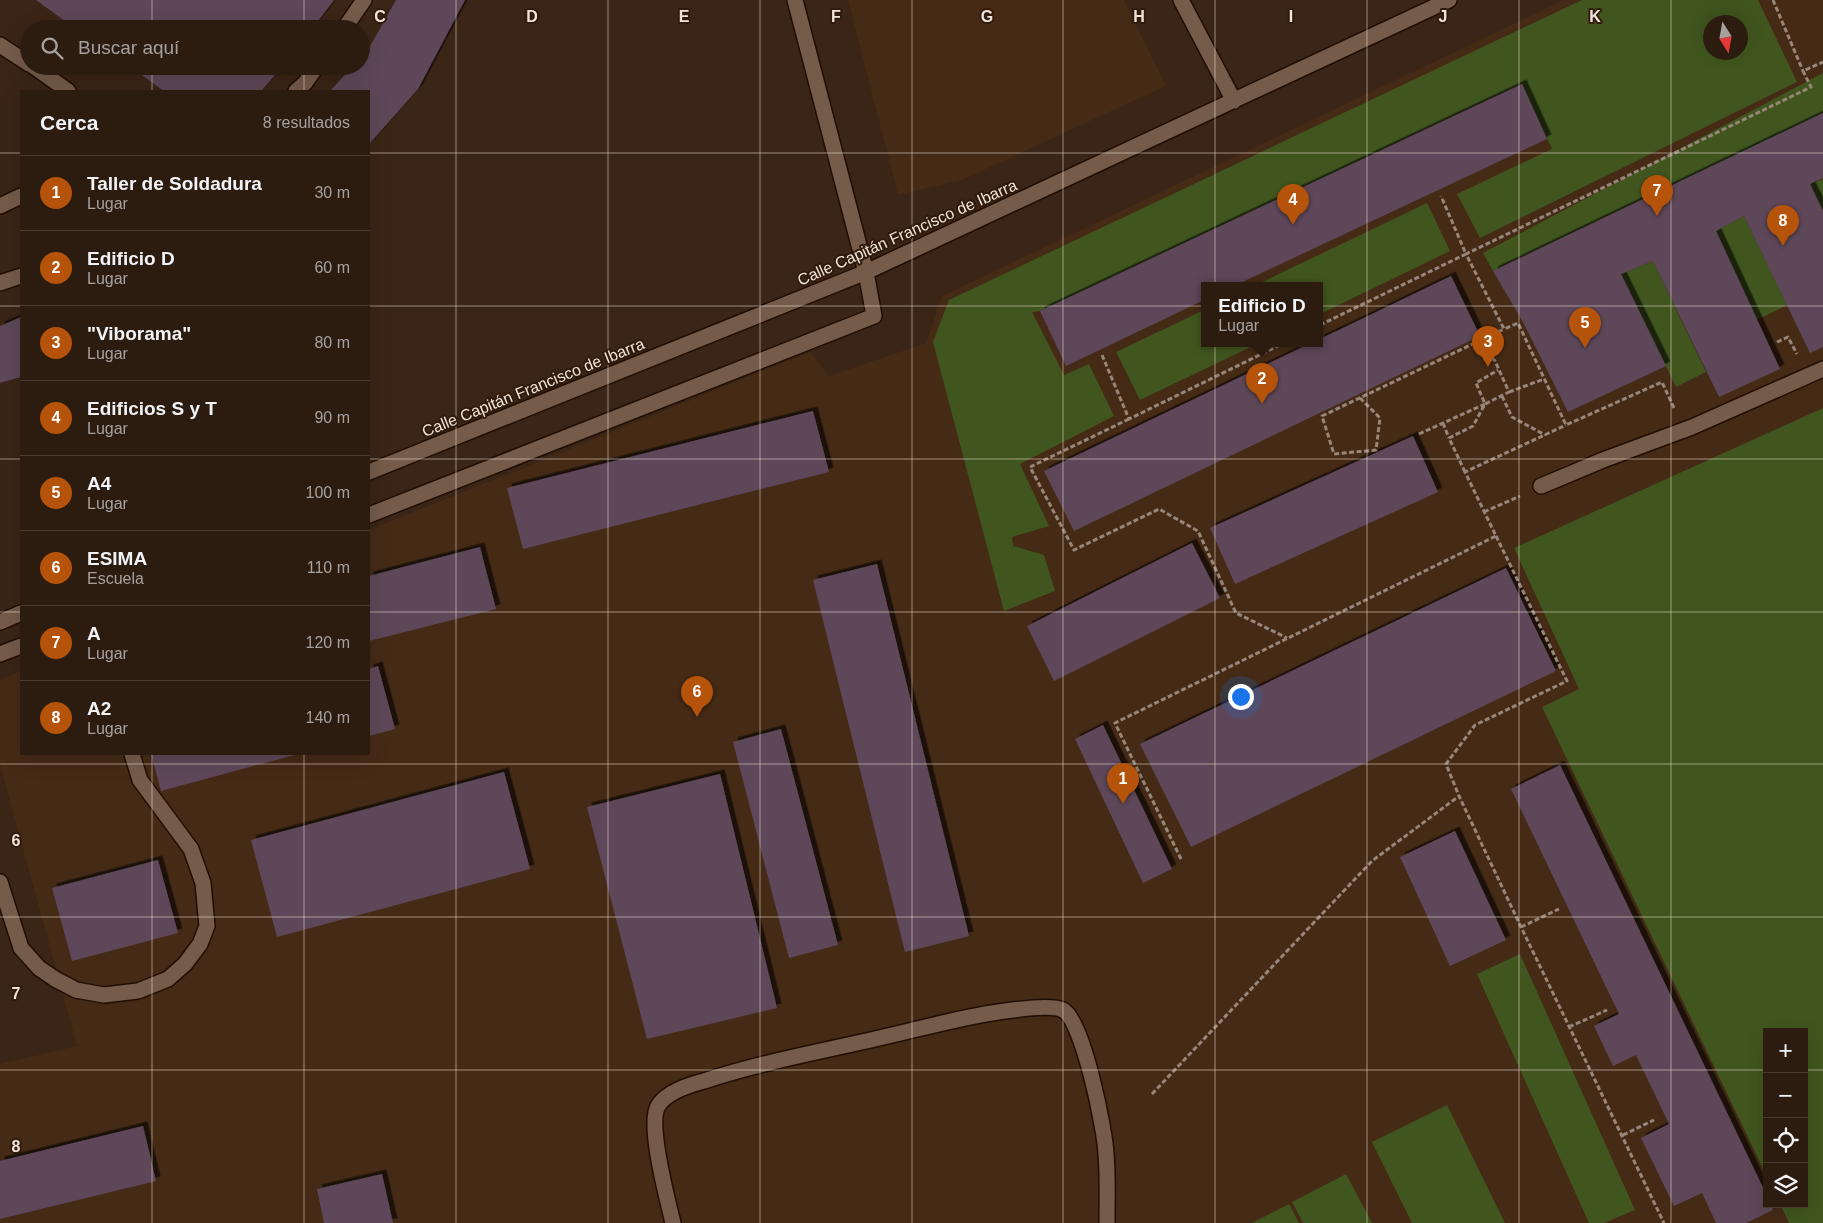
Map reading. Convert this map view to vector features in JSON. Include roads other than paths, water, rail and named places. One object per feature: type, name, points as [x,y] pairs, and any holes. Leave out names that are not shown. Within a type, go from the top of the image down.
[{"type":"street","points":[[350,20],[364,0]]},
{"type":"street","points":[[370,515],[874,316],[866,272],[795,0]]},
{"type":"street","points":[[1181,0],[1234,101]]},
{"type":"street","name":"Calle Capitán Francisco de Ibarra","points":[[370,472],[866,272],[1449,0]]},
{"type":"street","points":[[0,45],[20,58]]},
{"type":"street","points":[[46,75],[67,90]]},
{"type":"street","points":[[297,90],[305,84],[311,75]]},
{"type":"street","points":[[0,206],[20,196]]},
{"type":"street","points":[[0,283],[20,276]]},
{"type":"street","points":[[1541,486],[1602,460],[1692,428],[1823,369]]},
{"type":"street","points":[[0,622],[20,613]]},
{"type":"street","points":[[0,654],[20,646]]},
{"type":"street","points":[[0,882],[21,948],[39,968],[76,990],[104,995],[138,991],[168,979],[186,964],[200,944],[207,926],[203,883],[191,849],[140,780],[132,755]]},
{"type":"street","points":[[673,1223],[664,1186],[656,1122],[657,1107],[668,1096],[703,1081],[733,1072],[842,1046],[996,1012],[1047,1008],[1063,1010],[1072,1019],[1080,1036],[1095,1092],[1106,1152],[1107,1223]]},
{"type":"place","name":"A","points":[[1657,216]]},
{"type":"place","name":"Edificios S y T","points":[[1293,225]]},
{"type":"place","name":"A2","points":[[1783,246]]},
{"type":"place","name":"A4","points":[[1585,348]]},
{"type":"place","name":"\"Viborama\"","points":[[1488,367]]},
{"type":"place","name":"Edificio D","points":[[1262,404]]},
{"type":"place","name":"ESIMA","points":[[697,717]]},
{"type":"place","name":"Taller de Soldadura","points":[[1123,804]]}]
